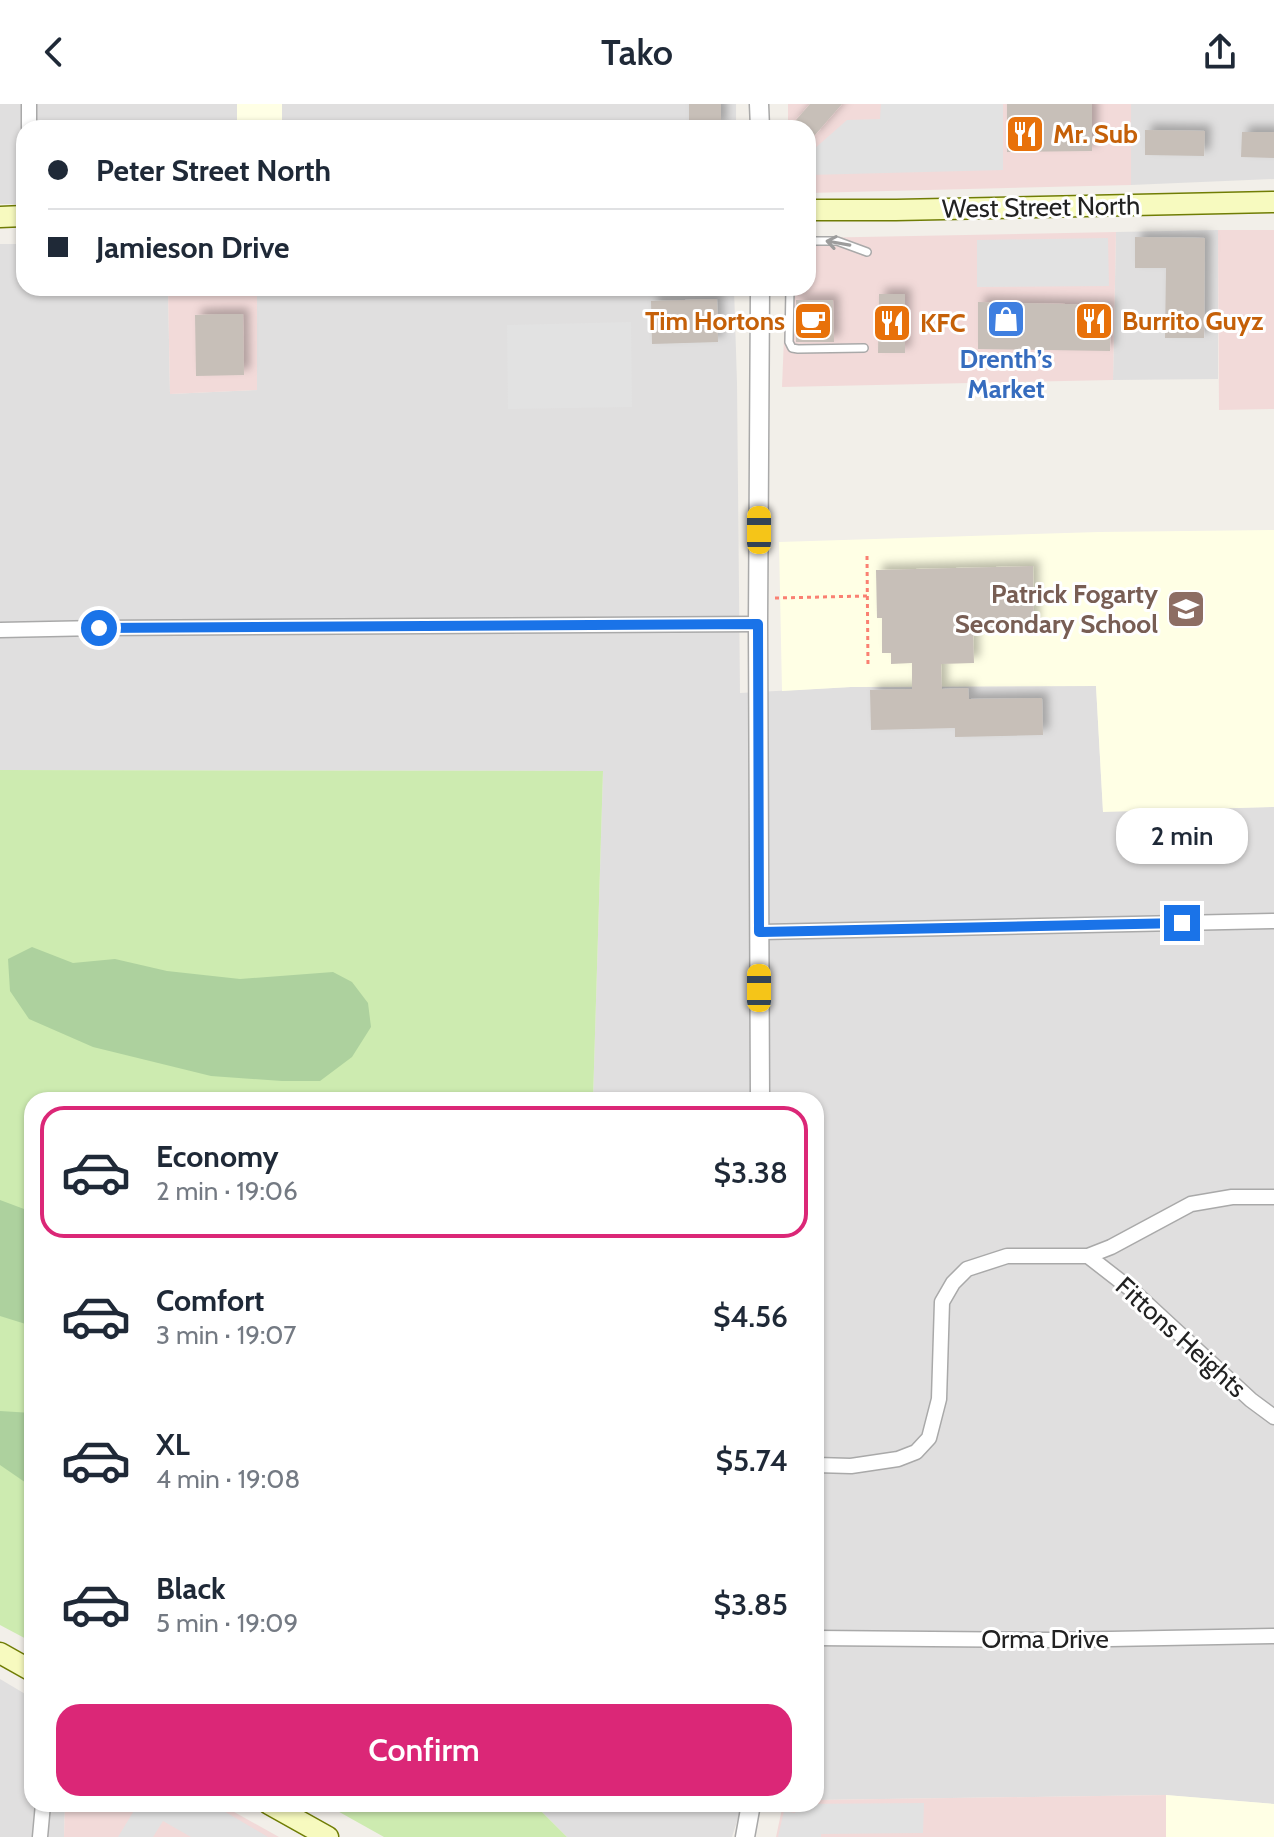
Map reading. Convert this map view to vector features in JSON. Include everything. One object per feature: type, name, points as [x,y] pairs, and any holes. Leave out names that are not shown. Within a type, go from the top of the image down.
[{"type":"main road","name":"West Street North","points":[[816,210],[1274,202]]},
{"type":"main road","points":[[4,1657],[24,1667]]},
{"type":"main road","points":[[283,1812],[328,1837]]},
{"type":"street","points":[[760,296],[760,1092]]},
{"type":"street","points":[[0,630],[758,624]]},
{"type":"street","points":[[759,932],[1274,921]]},
{"type":"street","name":"Fittons Heights","points":[[824,1465],[851,1466],[898,1459],[916,1452],[929,1438],[939,1399],[942,1302],[953,1283],[967,1269],[1007,1256],[1088,1256],[1191,1204],[1232,1197],[1274,1197]]},
{"type":"street","name":"Fittons Heights","points":[[1088,1256],[1133,1291],[1251,1400],[1274,1417]]},
{"type":"street","name":"Orma Drive","points":[[824,1638],[1056,1640],[1274,1636]]},
{"type":"street","points":[[40,1837],[42,1812]]},
{"type":"street","points":[[745,1837],[750,1812]]},
{"type":"lane","points":[[816,241],[837,241],[867,252]]},
{"type":"lane","points":[[790,296],[790,346],[798,349],[864,348]]},
{"type":"path","points":[[867,556],[868,667]]},
{"type":"path","points":[[768,598],[867,596]]},
{"type":"shaded area","points":[[0,104],[237,104],[237,120],[16,120],[16,204],[0,204]]},
{"type":"shaded area","points":[[237,104],[282,104],[282,120],[237,120]]},
{"type":"shaded area","points":[[282,104],[736,104],[736,120],[282,120]]},
{"type":"shaded area","points":[[788,104],[1131,104],[1131,185],[816,193],[816,120],[788,120]]},
{"type":"shaded area","points":[[881,104],[1003,104],[1003,170],[816,175],[816,147],[847,120],[880,119]]},
{"type":"shaded area","points":[[1131,104],[1274,104],[1274,179],[1131,185]]},
{"type":"shaded area","points":[[1218,230],[1218,379],[1113,380],[1116,232]]},
{"type":"shaded area","points":[[1218,230],[1274,230],[1274,409],[1219,410]]},
{"type":"shaded area","points":[[1116,232],[1113,380],[782,387],[786,296],[816,296],[816,238]]},
{"type":"shaded area","points":[[1108,238],[1109,286],[977,287],[977,240]]},
{"type":"shaded area","points":[[0,244],[16,244],[16,296],[168,296],[170,394],[257,390],[257,296],[734,296],[740,693],[851,687],[1096,686],[1103,811],[1274,807],[1274,1804],[1165,1795],[824,1800],[824,1092],[593,1092],[603,771],[0,770]]},
{"type":"shaded area","points":[[168,296],[257,296],[257,390],[170,394]]},
{"type":"shaded area","points":[[631,322],[632,407],[508,409],[507,325]]},
{"type":"shaded area","points":[[1274,530],[1274,807],[1103,812],[1096,686],[851,687],[782,691],[779,542]]},
{"type":"shaded area","points":[[0,1679],[24,1693],[24,1812],[65,1812],[64,1837],[0,1837]]},
{"type":"shaded area","points":[[1166,1795],[1166,1837],[776,1837],[781,1812],[824,1812],[824,1800]]},
{"type":"shaded area","points":[[1166,1795],[1274,1804],[1274,1837],[1166,1837]]},
{"type":"shaded area","points":[[924,1803],[923,1833],[778,1837],[784,1812],[824,1812],[824,1804]]},
{"type":"shaded area","points":[[65,1812],[234,1812],[279,1837],[64,1837]]},
{"type":"shaded area","points":[[133,1812],[226,1812],[268,1837],[191,1837],[163,1821],[153,1837],[118,1837]]},
{"type":"shaded area","points":[[542,1812],[740,1812],[732,1837],[567,1837]]},
{"type":"green space","points":[[0,770],[603,771],[593,1092],[24,1092],[24,1638],[0,1625]]},
{"type":"green space","points":[[32,947],[73,963],[115,959],[167,971],[240,979],[333,972],[352,982],[368,1003],[371,1027],[352,1057],[320,1081],[211,1076],[93,1047],[29,1019],[10,991],[8,959]]},
{"type":"green space","points":[[0,1200],[24,1209],[24,1324],[0,1316]]},
{"type":"green space","points":[[0,1411],[24,1412],[24,1482],[0,1465]]},
{"type":"green space","points":[[339,1812],[542,1812],[567,1837],[384,1837]]},
{"type":"building","points":[[689,104],[721,104],[721,120],[689,120]]},
{"type":"building","points":[[810,104],[842,104],[816,134],[816,120],[796,120]]},
{"type":"building","points":[[1007,104],[1092,104],[1092,151],[1007,152]]},
{"type":"building","points":[[1145,130],[1205,131],[1204,156],[1145,155]]},
{"type":"building","points":[[1242,132],[1274,132],[1274,158],[1241,157]]},
{"type":"building","points":[[1135,237],[1205,238],[1204,338],[1165,338],[1166,268],[1135,268]]},
{"type":"building","name":"KFC","points":[[879,294],[905,294],[905,353],[878,353]]},
{"type":"building","points":[[717,299],[718,342],[652,344],[651,301]]},
{"type":"building","name":"Tim Hortons","points":[[796,300],[833,300],[834,342],[796,342]]},
{"type":"building","points":[[978,302],[1111,305],[1110,351],[978,349]]},
{"type":"building","points":[[243,314],[244,375],[196,376],[195,315]]},
{"type":"building","points":[[1033,566],[1034,628],[973,629],[974,663],[941,664],[942,689],[968,688],[969,699],[1042,698],[1043,735],[955,737],[955,728],[871,730],[870,690],[912,689],[912,663],[891,664],[891,653],[882,653],[882,618],[877,618],[876,570]]},
{"type":"place","name":"Mr. Sub","points":[[1025,134]]},
{"type":"place","name":"Drenth’s Market","points":[[1006,319]]},
{"type":"place","name":"Tim Hortons","points":[[813,321]]},
{"type":"place","name":"Burrito Guyz","points":[[1094,321]]},
{"type":"place","name":"KFC","points":[[892,323]]},
{"type":"place","name":"Patrick Fogarty Secondary School","points":[[1186,609]]},
{"type":"route","points":[[99,628],[758,624],[759,932],[1182,923]]}]
